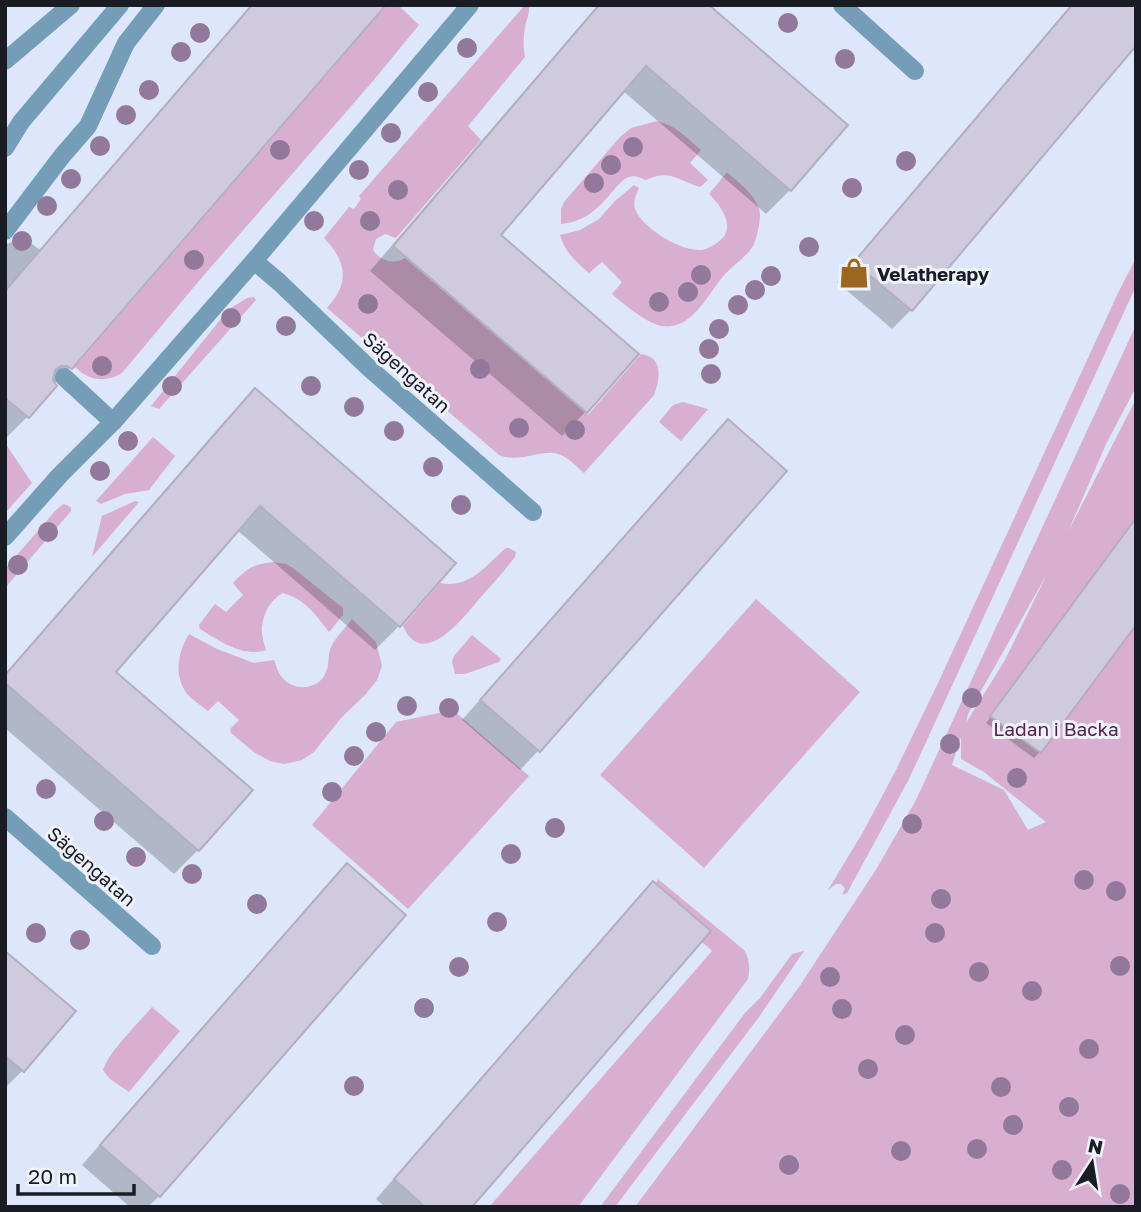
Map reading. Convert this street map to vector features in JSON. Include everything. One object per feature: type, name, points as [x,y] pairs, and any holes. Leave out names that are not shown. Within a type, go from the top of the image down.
[{"type":"street","points":[[5,61],[71,5]]},
{"type":"street","points":[[5,148],[21,121],[120,5]]},
{"type":"street","points":[[5,231],[88,126],[126,43],[156,5]]},
{"type":"street","points":[[5,537],[60,475],[113,422],[254,261],[470,5]]},
{"type":"street","points":[[842,5],[915,71]]},
{"type":"street","name":"Sägengatan","points":[[254,261],[369,368],[533,512]]},
{"type":"street","points":[[64,377],[113,422]]},
{"type":"street","name":"Sägengatan","points":[[5,817],[152,946]]},
{"type":"green space","points":[[387,5],[398,5],[419,25],[373,81],[122,373],[98,379],[80,372],[75,367]]},
{"type":"green space","points":[[525,5],[529,5],[529,8],[524,35],[525,57],[468,126],[481,140],[396,238],[385,234],[376,239],[373,250],[388,261],[405,258],[588,415],[641,354],[654,359],[659,376],[654,395],[584,473],[561,455],[554,453],[516,458],[499,455],[327,308],[339,290],[343,273],[337,256],[324,238],[349,207],[354,209],[361,199],[359,196]]},
{"type":"green space","points":[[657,121],[675,129],[701,150],[690,163],[708,180],[700,187],[662,175],[646,180],[629,177],[590,214],[577,221],[561,224],[564,202],[620,137],[631,128]]},
{"type":"green space","points":[[727,172],[756,201],[760,218],[756,239],[747,254],[726,273],[699,308],[683,322],[662,326],[636,313],[612,294],[622,282],[602,262],[589,273],[562,241],[560,235],[580,230],[599,219],[634,185],[639,188],[635,209],[645,224],[673,243],[693,250],[707,248],[717,243],[726,231],[726,218],[709,194]]},
{"type":"green space","points":[[1136,258],[1136,286],[909,779],[847,893],[842,895],[845,888],[841,884],[828,890],[895,772]]},
{"type":"green space","points":[[254,297],[256,300],[159,409],[151,406],[228,310],[247,298]]},
{"type":"green space","name":"Ladan i Backa","points":[[1136,325],[1136,387],[1106,444],[1068,532],[1136,399],[1136,1207],[635,1207],[799,987],[877,868],[916,800]],"holes":[[[1047,574],[1005,660],[966,723],[968,714]],[[961,737],[961,759],[984,772],[1046,822],[1028,830],[1004,790],[952,765]]]},
{"type":"green space","points":[[683,402],[708,409],[681,441],[659,422],[673,405]]},
{"type":"green space","points":[[153,437],[175,456],[149,490],[125,494],[101,504],[96,501]]},
{"type":"green space","points":[[5,443],[32,483],[5,513]]},
{"type":"green space","points":[[135,501],[139,502],[92,557],[102,516]]},
{"type":"green space","points":[[63,504],[71,508],[71,511],[5,588],[5,569]]},
{"type":"green space","points":[[506,548],[516,552],[515,557],[453,628],[432,642],[421,643],[411,639],[403,626],[440,583],[460,583],[469,579]]},
{"type":"green space","points":[[273,562],[293,568],[343,608],[343,615],[329,632],[304,603],[283,593],[271,603],[264,617],[262,633],[266,650],[240,650],[200,629],[199,625],[215,604],[226,612],[243,595],[233,583],[243,573],[255,566]]},
{"type":"green space","points":[[756,599],[860,692],[704,868],[600,775]]},
{"type":"green space","points":[[352,619],[376,642],[382,666],[377,680],[366,694],[341,718],[314,752],[302,760],[284,764],[270,761],[255,753],[231,733],[230,729],[239,720],[218,701],[208,711],[190,697],[181,683],[180,658],[189,634],[217,649],[254,663],[274,660],[286,681],[298,687],[312,686],[323,678],[332,645]]},
{"type":"green space","points":[[472,635],[501,659],[465,674],[455,674],[452,662],[454,656]]},
{"type":"green space","points":[[453,710],[529,776],[408,909],[312,825],[396,722]]},
{"type":"green space","points":[[658,879],[744,950],[749,964],[748,979],[578,1207],[489,1207],[712,951],[702,942],[711,931],[656,883]]},
{"type":"green space","points":[[804,951],[759,1017],[615,1207],[600,1207],[792,954]]},
{"type":"green space","points":[[152,1007],[180,1031],[129,1092],[110,1079],[103,1070],[118,1046]]},
{"type":"building","points":[[252,5],[386,5],[72,369],[61,366],[55,370],[53,380],[57,386],[29,418],[5,398],[5,291]]},
{"type":"building","points":[[599,5],[709,5],[848,125],[791,191],[646,66],[501,235],[639,354],[587,413],[393,246]]},
{"type":"building","points":[[1072,5],[1136,5],[1136,46],[912,311],[854,262]]},
{"type":"building","points":[[255,388],[456,563],[400,627],[260,506],[116,672],[253,790],[199,851],[5,683],[5,675]]},
{"type":"building","points":[[728,419],[787,471],[540,752],[480,700]]},
{"type":"building","points":[[1136,518],[1136,625],[1041,753],[990,716]]},
{"type":"building","points":[[347,863],[406,915],[160,1197],[100,1145]]},
{"type":"building","points":[[653,881],[711,931],[472,1207],[425,1207],[394,1179]]},
{"type":"building","points":[[5,951],[76,1011],[24,1072],[5,1056]]},
{"type":"place","name":"Velatherapy","points":[[854,273]]}]
